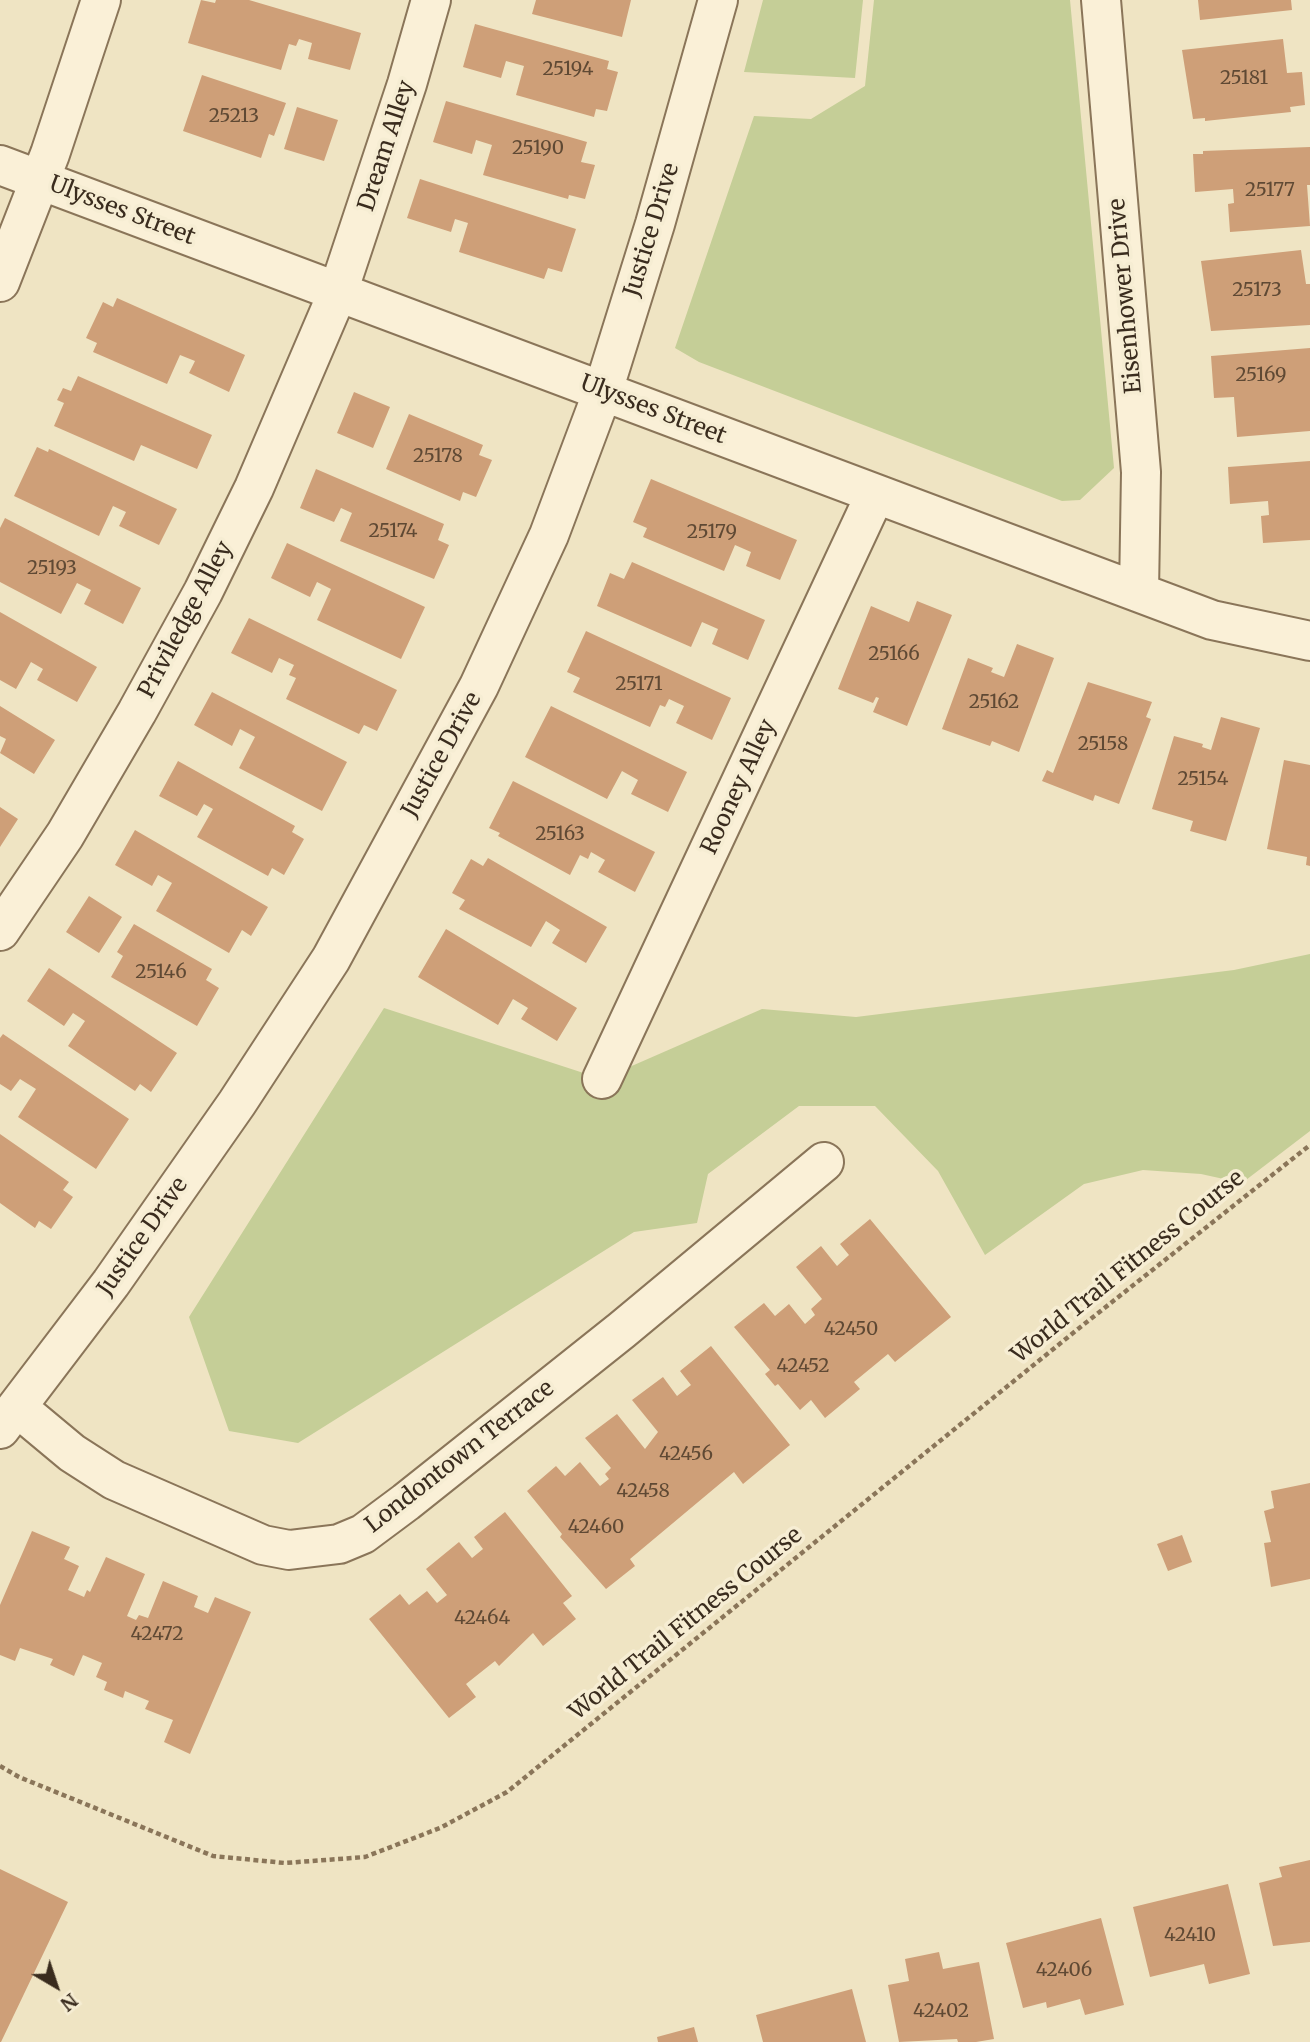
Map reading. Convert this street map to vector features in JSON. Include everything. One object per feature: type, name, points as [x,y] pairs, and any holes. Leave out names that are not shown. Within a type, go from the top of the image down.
[{"type":"street","points":[[0,282],[40,180],[100,0]]},
{"type":"street","name":"Dream Alley","points":[[338,292],[407,84],[431,0]]},
{"type":"street","name":"Justice Drive","points":[[9,1418],[111,1283],[237,1103],[331,959],[480,686],[549,535],[603,391],[656,224],[718,0]]},
{"type":"street","name":"Eisenhower Drive","points":[[1101,0],[1141,472],[1139,592]]},
{"type":"street","name":"Ulysses Street","points":[[0,165],[1212,620],[1310,641]]},
{"type":"street","name":"Priviledge Alley","points":[[0,931],[65,835],[203,592],[254,488],[338,292]]},
{"type":"street","name":"Rooney Alley","points":[[602,1079],[875,495]]},
{"type":"street","name":"Londontown Terrace","points":[[9,1418],[114,1480],[263,1545],[289,1550],[317,1549],[340,1544],[363,1534],[406,1502],[622,1330],[824,1162]]},
{"type":"path","name":"World Trail Fitness Course","points":[[0,1766],[19,1777],[213,1856],[285,1863],[365,1857],[440,1828],[507,1792],[1078,1329],[1310,1145]]},
{"type":"green space","points":[[763,0],[863,0],[855,78],[744,72]]},
{"type":"green space","points":[[874,0],[1070,0],[1114,468],[1080,500],[1062,501],[699,362],[675,348],[754,116],[811,119],[865,86]]},
{"type":"green space","points":[[1310,954],[1310,1131],[1242,1183],[1201,1174],[1143,1170],[1084,1184],[985,1255],[938,1171],[875,1106],[799,1106],[708,1174],[697,1223],[634,1232],[298,1443],[229,1431],[189,1317],[384,1008],[602,1079],[762,1009],[856,1017],[1234,970]]},
{"type":"building","points":[[201,0],[215,3],[216,0],[249,0],[361,33],[350,70],[308,59],[312,43],[299,39],[296,46],[289,44],[281,70],[188,43]]},
{"type":"building","points":[[536,0],[631,0],[622,37],[532,14]]},
{"type":"building","points":[[1198,0],[1291,0],[1292,10],[1200,20]]},
{"type":"building","points":[[475,24],[609,61],[607,69],[618,72],[607,111],[596,109],[594,117],[516,95],[524,66],[506,61],[501,78],[463,67]]},
{"type":"building","points":[[1283,39],[1287,73],[1302,72],[1305,105],[1290,107],[1291,112],[1205,121],[1205,118],[1193,119],[1182,50]]},
{"type":"building","points":[[202,75],[286,103],[274,136],[269,134],[261,158],[183,131]]},
{"type":"building","points":[[446,101],[587,142],[581,162],[595,165],[585,199],[569,195],[568,199],[483,175],[492,145],[476,140],[472,154],[433,142]]},
{"type":"building","points":[[297,107],[338,120],[324,161],[284,149]]},
{"type":"building","points":[[1310,147],[1310,185],[1307,185],[1310,226],[1230,232],[1228,204],[1234,203],[1233,189],[1195,192],[1193,154],[1203,154],[1203,151]]},
{"type":"building","points":[[420,179],[576,229],[562,272],[548,268],[544,279],[459,252],[468,223],[455,219],[451,232],[407,218]]},
{"type":"building","points":[[1301,250],[1306,284],[1310,284],[1310,325],[1211,331],[1201,261]]},
{"type":"building","points":[[117,298],[245,355],[229,392],[189,373],[195,361],[180,355],[167,384],[93,352],[97,343],[86,338],[103,302],[113,307]]},
{"type":"building","points":[[1310,348],[1310,431],[1237,437],[1234,397],[1214,398],[1211,356]]},
{"type":"building","points":[[78,376],[212,435],[197,469],[141,445],[134,461],[54,426],[64,403],[57,400],[63,388],[71,391]]},
{"type":"building","points":[[354,392],[390,407],[373,448],[337,433]]},
{"type":"building","points":[[409,414],[483,445],[479,455],[492,460],[476,497],[463,492],[460,501],[386,469]]},
{"type":"building","points":[[37,447],[48,452],[49,449],[177,509],[159,545],[119,526],[126,512],[113,506],[99,536],[14,496]]},
{"type":"building","points":[[1310,461],[1310,540],[1263,543],[1261,516],[1269,515],[1268,501],[1230,504],[1228,467]]},
{"type":"building","points":[[316,469],[444,524],[438,540],[449,545],[434,579],[340,541],[352,513],[341,508],[334,522],[300,508]]},
{"type":"building","points":[[651,479],[797,540],[780,580],[746,566],[751,552],[735,545],[724,571],[643,537],[647,528],[633,522]]},
{"type":"building","points":[[5,518],[141,588],[123,624],[84,604],[91,590],[77,583],[61,614],[0,582],[0,528]]},
{"type":"building","points":[[287,543],[425,607],[401,659],[317,620],[331,589],[317,582],[310,597],[271,578]]},
{"type":"building","points":[[632,562],[765,620],[748,660],[712,644],[718,629],[702,622],[691,647],[597,606],[610,573],[624,579]]},
{"type":"building","points":[[917,601],[952,615],[907,726],[873,712],[879,698],[876,697],[873,703],[838,689],[871,606],[909,622]]},
{"type":"building","points":[[0,612],[97,667],[77,702],[37,680],[43,669],[31,662],[16,689],[0,680]]},
{"type":"building","points":[[249,618],[397,690],[377,731],[364,725],[359,734],[286,699],[296,678],[289,675],[294,665],[279,658],[272,673],[231,653]]},
{"type":"building","points":[[586,631],[731,698],[712,740],[676,723],[684,706],[669,699],[665,707],[660,705],[650,727],[573,692],[580,678],[567,672]]},
{"type":"building","points":[[1017,644],[1054,658],[1019,752],[992,741],[990,746],[942,729],[968,658],[993,668],[991,672],[1004,677]]},
{"type":"building","points":[[1088,682],[1152,702],[1146,717],[1151,719],[1119,804],[1095,795],[1093,801],[1042,781],[1047,770],[1053,773]]},
{"type":"building","points":[[212,692],[347,762],[322,811],[239,768],[255,737],[240,729],[232,746],[194,725]]},
{"type":"building","points":[[0,706],[55,740],[34,774],[0,753],[6,739],[0,736]]},
{"type":"building","points":[[551,706],[687,772],[668,812],[631,794],[638,780],[622,771],[607,799],[525,757]]},
{"type":"building","points":[[1221,717],[1260,728],[1226,841],[1190,831],[1193,821],[1152,809],[1174,736],[1203,744],[1202,747],[1211,750]]},
{"type":"building","points":[[1284,760],[1310,765],[1310,866],[1306,865],[1307,857],[1267,849]]},
{"type":"building","points":[[178,761],[295,826],[292,832],[304,839],[284,875],[272,868],[268,876],[197,837],[213,809],[204,804],[197,816],[159,796]]},
{"type":"building","points":[[513,781],[655,852],[635,892],[598,872],[605,860],[591,852],[588,859],[580,855],[570,875],[498,836],[500,833],[489,828]]},
{"type":"building","points":[[0,807],[18,819],[0,847]]},
{"type":"building","points":[[135,830],[268,907],[251,936],[242,930],[229,953],[156,911],[172,883],[158,875],[152,886],[115,865]]},
{"type":"building","points":[[488,858],[607,927],[586,963],[552,943],[560,930],[546,921],[531,947],[459,909],[465,900],[452,893],[471,859],[483,866]]},
{"type":"building","points":[[89,896],[122,917],[99,953],[66,932]]},
{"type":"building","points":[[134,924],[212,969],[206,980],[219,988],[197,1026],[111,977],[123,956],[117,952]]},
{"type":"building","points":[[446,929],[577,1008],[557,1041],[521,1019],[528,1008],[513,999],[498,1025],[418,977]]},
{"type":"building","points":[[49,968],[177,1053],[151,1092],[140,1084],[135,1091],[68,1046],[85,1021],[73,1013],[64,1026],[27,1001]]},
{"type":"building","points":[[3,1034],[129,1119],[96,1169],[18,1117],[36,1089],[20,1079],[11,1091],[0,1084],[0,1038]]},
{"type":"building","points":[[0,1134],[69,1182],[63,1190],[73,1197],[51,1229],[39,1221],[35,1228],[0,1203]]},
{"type":"building","points":[[870,1219],[951,1317],[895,1362],[888,1354],[854,1382],[860,1389],[825,1418],[811,1400],[800,1410],[778,1384],[775,1386],[765,1374],[770,1370],[734,1327],[764,1303],[775,1316],[789,1304],[805,1324],[815,1315],[811,1309],[822,1299],[796,1267],[821,1246],[837,1266],[849,1255],[840,1244]]},
{"type":"building","points":[[711,1346],[790,1445],[743,1484],[734,1472],[630,1559],[635,1566],[606,1589],[560,1537],[562,1534],[527,1491],[556,1466],[565,1476],[580,1462],[600,1486],[609,1479],[605,1474],[611,1468],[585,1438],[617,1414],[645,1449],[658,1432],[632,1400],[663,1377],[677,1396],[691,1385],[680,1371]]},
{"type":"building","points":[[1310,1483],[1310,1579],[1271,1587],[1264,1543],[1271,1542],[1264,1511],[1274,1508],[1271,1491]]},
{"type":"building","points":[[505,1512],[572,1596],[563,1603],[576,1619],[543,1646],[533,1633],[499,1666],[495,1661],[466,1684],[476,1697],[449,1718],[369,1619],[400,1594],[409,1605],[427,1591],[437,1603],[447,1595],[426,1569],[459,1542],[472,1558],[483,1549],[474,1537]]},
{"type":"building","points":[[32,1531],[70,1547],[64,1559],[79,1566],[68,1590],[84,1597],[87,1590],[90,1592],[106,1557],[145,1574],[127,1616],[136,1620],[139,1615],[148,1618],[163,1581],[198,1596],[194,1607],[208,1613],[215,1597],[251,1612],[190,1754],[164,1742],[173,1720],[145,1709],[149,1701],[125,1691],[123,1698],[104,1690],[107,1682],[96,1677],[102,1663],[83,1655],[74,1676],[50,1665],[53,1659],[20,1648],[15,1661],[0,1655],[0,1605]]},
{"type":"building","points":[[1182,1535],[1192,1562],[1168,1571],[1157,1544]]},
{"type":"building","points":[[1310,1860],[1310,1942],[1273,1946],[1259,1883],[1282,1877],[1279,1867]]},
{"type":"building","points":[[0,1869],[68,1902],[1,2042],[0,2042]]},
{"type":"building","points":[[1228,1884],[1250,1974],[1209,1984],[1204,1964],[1150,1977],[1133,1907]]},
{"type":"building","points":[[1101,1918],[1124,2005],[1085,2015],[1080,1999],[1047,2008],[1046,2002],[1023,2008],[1006,1943]]},
{"type":"building","points":[[939,1952],[943,1969],[979,1962],[994,2039],[976,2042],[958,2042],[957,2039],[899,2042],[888,1985],[909,1981],[905,1959]]},
{"type":"building","points":[[852,1989],[866,2042],[763,2042],[756,2015]]},
{"type":"building","points":[[694,2027],[698,2042],[658,2042],[657,2037]]}]
